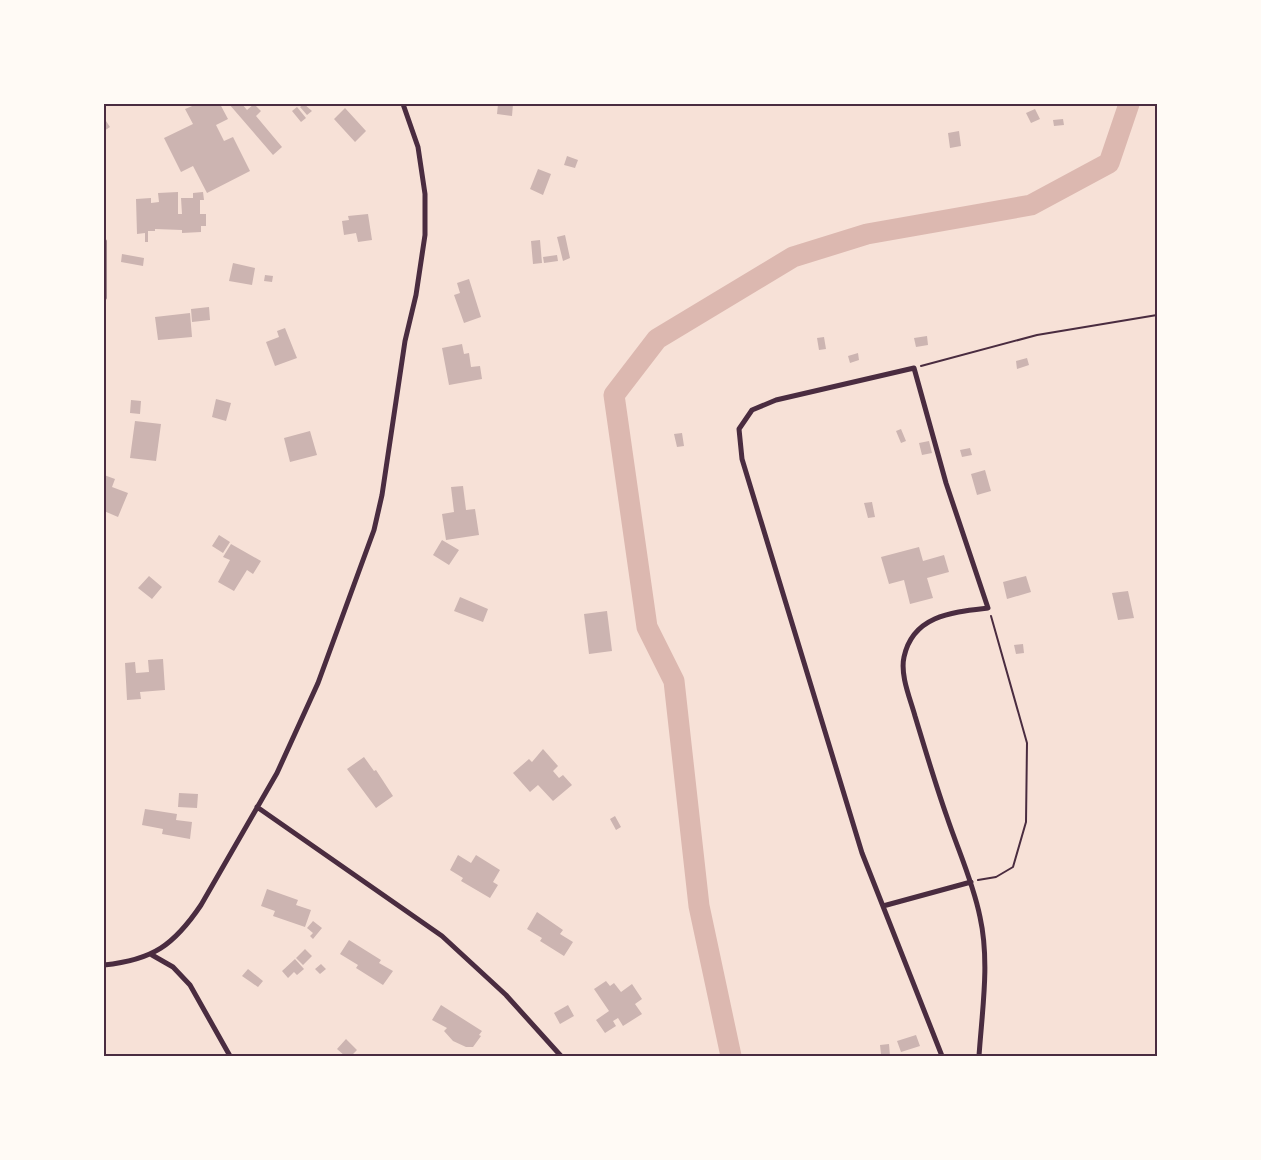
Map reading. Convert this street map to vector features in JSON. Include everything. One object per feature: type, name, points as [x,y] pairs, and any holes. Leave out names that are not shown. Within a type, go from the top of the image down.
[{"type":"street","points":[[104,964],[121,963],[152,955],[189,922],[277,773],[318,682],[374,530],[382,494],[405,341],[416,295],[424,235],[424,188],[418,147],[403,104]]},
{"type":"street","points":[[104,242],[104,298]]},
{"type":"street","points":[[942,1056],[862,854],[819,716],[800,644],[742,459],[739,429],[752,410],[776,400],[914,368],[946,483],[988,608],[935,617],[911,637],[904,658],[905,682],[918,726],[946,816],[971,882],[981,918],[984,965],[979,1056]]},
{"type":"street","points":[[257,807],[442,936],[506,996],[561,1056]]},
{"type":"street","points":[[883,906],[971,882]]},
{"type":"street","points":[[152,955],[173,967],[190,985],[230,1056]]},
{"type":"path","points":[[914,368],[1036,335],[1157,315]]},
{"type":"path","points":[[971,882],[996,877],[1013,866],[1026,822],[1027,743],[988,608]]},
{"type":"building","points":[[197,104],[220,104],[228,119],[216,125],[224,141],[233,137],[250,171],[207,193],[193,166],[181,172],[164,138],[193,124],[185,109]]},
{"type":"building","points":[[229,104],[242,104],[247,110],[254,104],[261,111],[256,116],[282,147],[273,155]]},
{"type":"building","points":[[304,104],[312,111],[307,115],[300,107]]},
{"type":"building","points":[[498,104],[513,104],[512,116],[497,114]]},
{"type":"building","points":[[297,107],[306,118],[301,122],[292,111]]},
{"type":"building","points":[[345,108],[366,131],[355,142],[334,119]]},
{"type":"building","points":[[1035,109],[1040,119],[1031,123],[1026,113]]},
{"type":"building","points":[[104,118],[110,127],[104,131]]},
{"type":"building","points":[[1063,119],[1064,125],[1054,126],[1053,120]]},
{"type":"building","points":[[959,131],[961,146],[950,148],[948,133]]},
{"type":"building","points":[[567,156],[578,160],[575,168],[564,165]]},
{"type":"building","points":[[538,169],[551,174],[543,195],[530,189]]},
{"type":"building","points":[[178,192],[178,214],[182,214],[181,198],[193,198],[193,193],[203,192],[204,200],[200,200],[200,214],[206,214],[206,226],[201,226],[201,232],[182,233],[182,230],[155,229],[155,231],[148,231],[148,242],[145,242],[145,233],[137,234],[136,199],[151,198],[151,203],[159,202],[158,193]]},
{"type":"building","points":[[368,214],[372,240],[358,242],[356,233],[344,235],[342,221],[349,220],[348,216]]},
{"type":"building","points":[[565,235],[570,258],[563,261],[557,237]]},
{"type":"building","points":[[540,240],[542,263],[533,264],[531,241]]},
{"type":"building","points":[[122,254],[144,258],[143,266],[121,262]]},
{"type":"building","points":[[557,255],[558,261],[544,263],[543,257]]},
{"type":"building","points":[[233,263],[255,268],[252,285],[229,281]]},
{"type":"building","points":[[265,275],[273,276],[272,282],[264,281]]},
{"type":"building","points":[[469,279],[481,317],[464,323],[454,295],[460,293],[457,283]]},
{"type":"building","points":[[209,307],[210,320],[192,322],[191,309]]},
{"type":"building","points":[[190,313],[192,337],[158,340],[155,317]]},
{"type":"building","points":[[285,328],[297,358],[275,366],[266,342],[279,337],[277,331]]},
{"type":"building","points":[[927,336],[928,345],[916,347],[914,338]]},
{"type":"building","points":[[824,337],[826,349],[819,350],[817,338]]},
{"type":"building","points":[[462,344],[464,354],[469,353],[471,367],[480,366],[482,379],[449,385],[442,348]]},
{"type":"building","points":[[858,353],[859,360],[850,363],[848,356]]},
{"type":"building","points":[[1027,358],[1029,365],[1017,369],[1016,361]]},
{"type":"building","points":[[216,399],[231,403],[226,421],[212,417]]},
{"type":"building","points":[[131,400],[141,401],[140,414],[130,413]]},
{"type":"building","points":[[135,421],[161,424],[156,461],[130,458]]},
{"type":"building","points":[[901,429],[906,441],[901,443],[896,431]]},
{"type":"building","points":[[310,431],[317,455],[290,462],[284,438]]},
{"type":"building","points":[[682,433],[684,446],[677,447],[674,434]]},
{"type":"building","points":[[929,441],[932,453],[922,455],[919,443]]},
{"type":"building","points":[[970,448],[972,455],[962,457],[960,450]]},
{"type":"building","points":[[985,470],[991,491],[977,495],[971,474]]},
{"type":"building","points":[[104,475],[115,479],[112,487],[128,493],[118,517],[104,511]]},
{"type":"building","points":[[463,486],[466,510],[475,509],[479,535],[446,540],[442,514],[454,512],[451,487]]},
{"type":"building","points":[[872,502],[875,517],[868,518],[864,503]]},
{"type":"building","points":[[219,535],[230,542],[223,553],[212,546]]},
{"type":"building","points":[[442,540],[459,550],[449,565],[433,555]]},
{"type":"building","points":[[231,544],[261,561],[253,574],[247,570],[234,591],[218,582],[230,560],[223,557]]},
{"type":"building","points":[[919,547],[923,561],[944,555],[949,572],[927,578],[933,598],[910,604],[904,580],[889,584],[881,557]]},
{"type":"building","points":[[149,576],[162,587],[152,599],[138,588]]},
{"type":"building","points":[[1026,576],[1031,592],[1007,599],[1003,582]]},
{"type":"building","points":[[1128,591],[1134,618],[1118,620],[1112,593]]},
{"type":"building","points":[[460,597],[488,609],[483,622],[454,611]]},
{"type":"building","points":[[607,611],[612,651],[589,654],[584,614]]},
{"type":"building","points":[[1023,644],[1024,653],[1016,654],[1014,645]]},
{"type":"building","points":[[163,659],[165,690],[140,692],[141,699],[127,700],[125,663],[135,662],[136,673],[149,672],[148,660]]},
{"type":"building","points":[[543,749],[558,766],[553,771],[559,778],[563,775],[572,785],[553,801],[538,785],[530,792],[513,773],[529,759],[532,762]]},
{"type":"building","points":[[364,757],[374,771],[376,770],[393,796],[376,808],[347,769]]},
{"type":"building","points":[[179,793],[198,794],[197,808],[178,807]]},
{"type":"building","points":[[145,809],[177,814],[176,820],[192,822],[190,839],[162,834],[163,829],[142,825]]},
{"type":"building","points":[[615,816],[621,827],[616,830],[610,819]]},
{"type":"building","points":[[458,855],[471,863],[476,855],[500,870],[493,882],[498,885],[490,898],[461,881],[463,878],[450,870]]},
{"type":"building","points":[[267,889],[298,900],[296,905],[311,910],[305,927],[273,916],[275,911],[261,906]]},
{"type":"building","points":[[537,912],[563,930],[560,934],[573,942],[564,956],[540,941],[542,938],[527,929]]},
{"type":"building","points":[[313,921],[322,928],[313,939],[310,936],[313,933],[307,928]]},
{"type":"building","points":[[349,940],[381,960],[379,963],[393,971],[383,985],[356,968],[358,965],[340,954]]},
{"type":"building","points":[[305,949],[312,956],[303,965],[296,958]]},
{"type":"building","points":[[295,959],[304,969],[297,975],[294,972],[288,978],[282,971]]},
{"type":"building","points":[[321,964],[326,969],[320,974],[315,969]]},
{"type":"building","points":[[248,969],[263,981],[258,987],[242,976]]},
{"type":"building","points":[[606,981],[610,986],[614,983],[621,992],[632,984],[642,999],[635,1004],[642,1014],[623,1026],[618,1018],[613,1021],[616,1026],[605,1033],[596,1020],[609,1011],[594,989]]},
{"type":"building","points":[[441,1005],[482,1031],[479,1035],[481,1036],[473,1047],[466,1047],[453,1041],[444,1031],[447,1028],[432,1020]]},
{"type":"building","points":[[568,1005],[574,1016],[560,1024],[554,1013]]},
{"type":"building","points":[[916,1035],[920,1046],[901,1052],[897,1041]]},
{"type":"building","points":[[346,1039],[357,1050],[351,1056],[345,1056],[337,1049]]},
{"type":"building","points":[[889,1044],[890,1056],[875,1056],[881,1054],[880,1045]]},
{"type":"waterway","points":[[731,1056],[699,906],[674,681],[647,627],[614,395],[657,339],[793,257],[867,234],[1031,205],[1109,163],[1129,104]]}]
